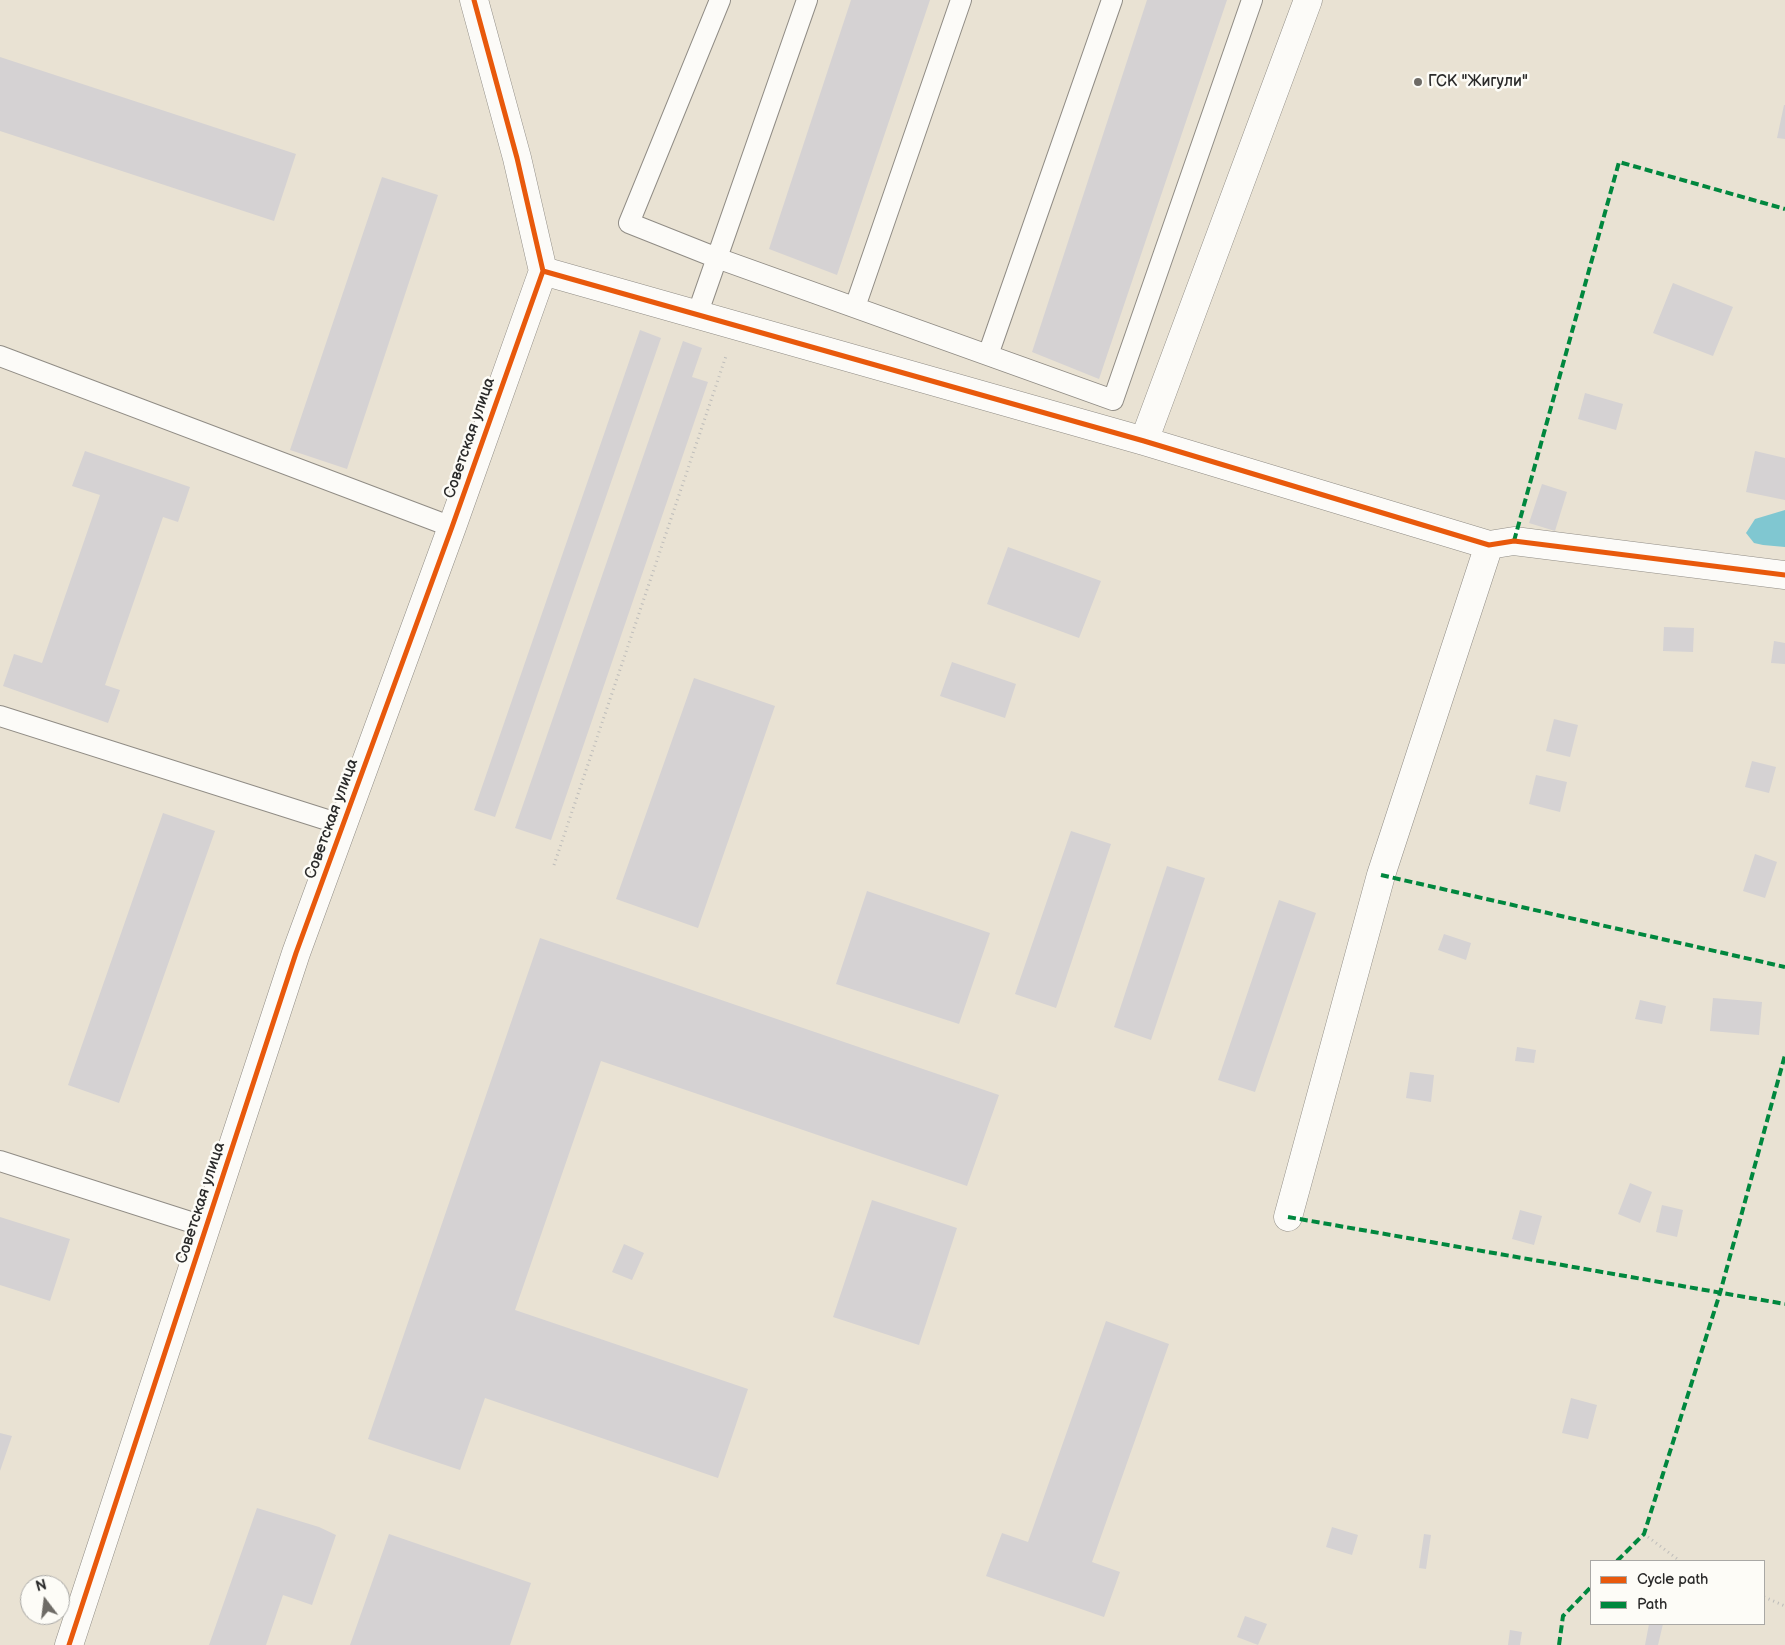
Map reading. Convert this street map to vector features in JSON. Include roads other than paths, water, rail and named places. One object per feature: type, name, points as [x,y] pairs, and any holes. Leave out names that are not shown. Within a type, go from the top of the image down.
[{"type":"street","points":[[474,0],[517,158],[543,271],[1144,442],[1489,545],[1514,541],[1785,575]]},
{"type":"street","points":[[1144,442],[1308,0]]},
{"type":"street","name":"Советская улица","points":[[69,1645],[296,953],[452,527],[543,271]]},
{"type":"street","points":[[1288,1217],[1381,875],[1489,545]]},
{"type":"lane","points":[[720,0],[629,223],[717,258],[1113,400],[1252,0]]},
{"type":"lane","points":[[697,315],[807,0]]},
{"type":"lane","points":[[855,307],[961,0]]},
{"type":"lane","points":[[988,355],[1112,0]]},
{"type":"lane","points":[[0,356],[452,527]]},
{"type":"lane","points":[[0,716],[343,824]]},
{"type":"lane","points":[[0,1161],[206,1227]]},
{"type":"water","points":[[1785,510],[1785,547],[1754,543],[1746,533],[1755,519]]},
{"type":"place","name":"ГСК \"Жигули\"","points":[[1418,82]]}]
